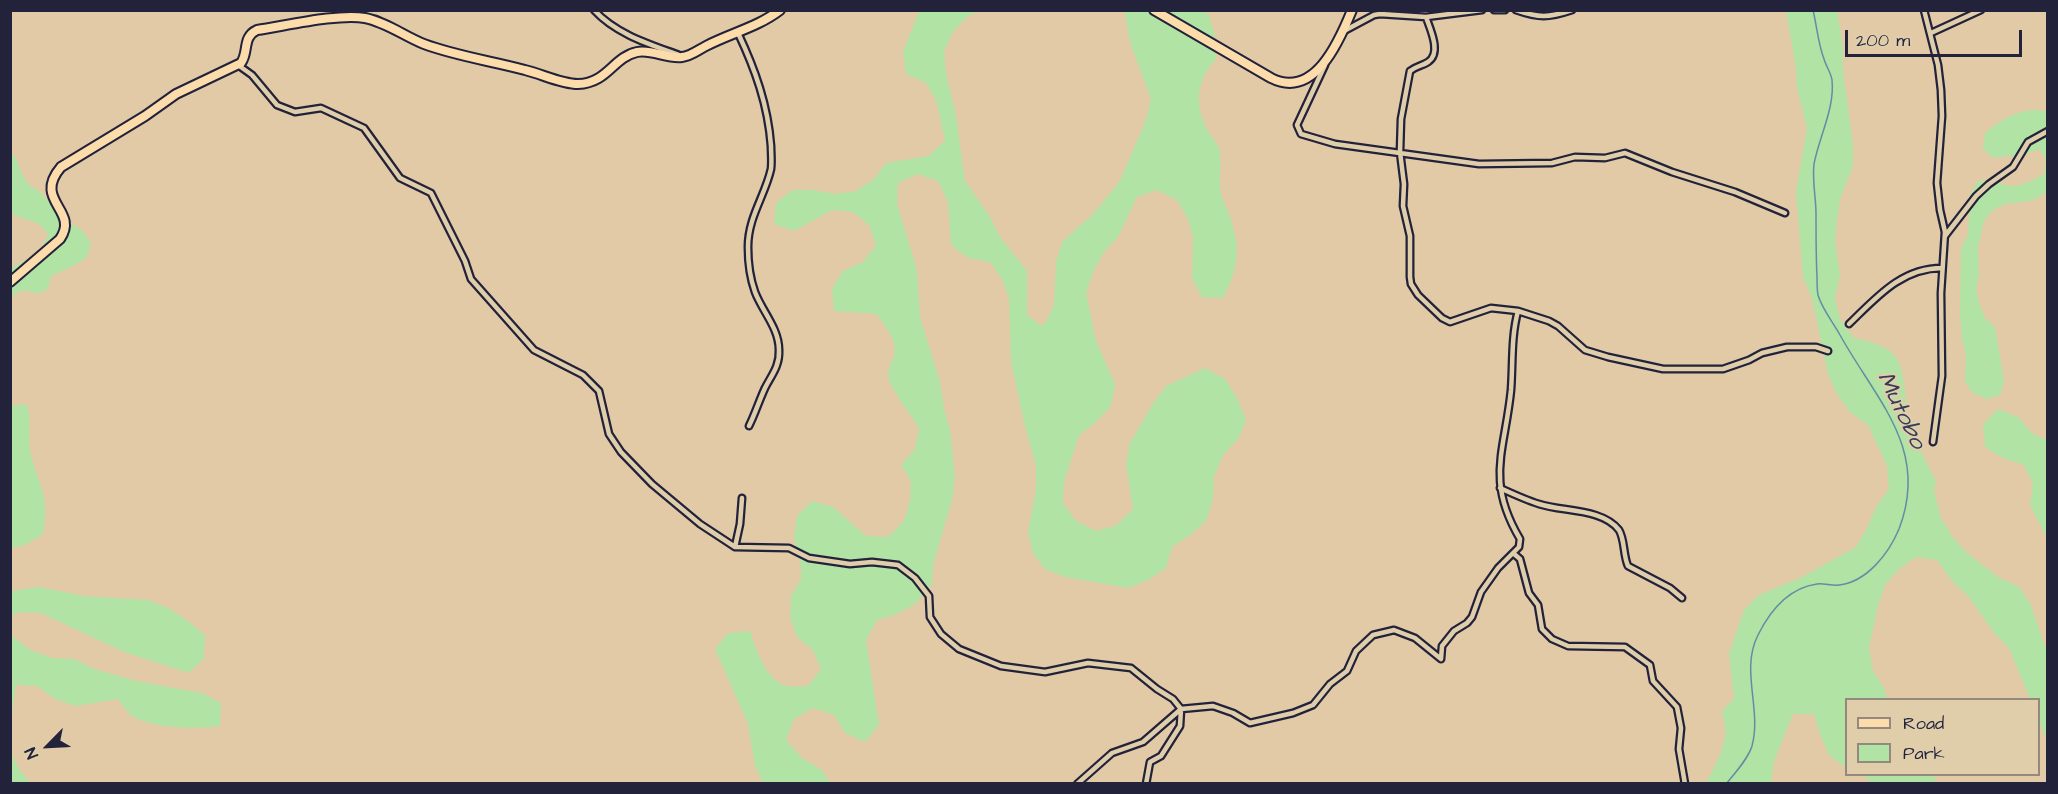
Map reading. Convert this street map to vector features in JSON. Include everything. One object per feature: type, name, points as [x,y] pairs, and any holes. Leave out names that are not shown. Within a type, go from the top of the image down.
[{"type":"main road","points":[[10,282],[64,233],[66,223],[54,200],[50,185],[54,175],[61,167],[145,116],[176,94],[238,65],[244,60],[247,39],[252,33],[348,17],[366,18],[443,51],[514,67],[568,83],[591,82],[603,76],[626,56],[636,52],[684,57],[765,21],[780,10]]},
{"type":"main road","points":[[1154,10],[1280,83],[1288,84],[1312,74],[1326,63],[1344,31],[1352,10]]},
{"type":"street","points":[[594,10],[603,20],[619,30],[684,57]]},
{"type":"street","points":[[1344,31],[1374,15],[1426,17],[1482,10]]},
{"type":"street","points":[[1494,10],[1505,10]]},
{"type":"street","points":[[1516,10],[1546,18],[1572,10]]},
{"type":"street","points":[[1924,10],[1938,65],[1941,90],[1942,116],[1937,183],[1945,236],[1942,268],[1942,376],[1933,442]]},
{"type":"street","points":[[1931,33],[1981,10]]},
{"type":"street","points":[[1426,17],[1432,33],[1434,53],[1428,62],[1410,71],[1401,119],[1400,152],[1404,184],[1403,206],[1410,236],[1410,277],[1415,291],[1442,318],[1450,322],[1491,308],[1518,311],[1558,326],[1585,350],[1663,369],[1723,369],[1762,353],[1787,347],[1816,346],[1828,351]]},
{"type":"street","points":[[738,33],[759,81],[769,122],[772,165],[750,226],[748,246],[755,293],[770,318],[779,350],[776,369],[765,387],[749,426]]},
{"type":"street","points":[[1326,63],[1297,125],[1301,134],[1335,144],[1489,164],[1552,163],[1575,157],[1605,158],[1625,153],[1672,172],[1735,192],[1785,213]]},
{"type":"street","points":[[238,65],[252,75],[277,105],[295,112],[321,108],[364,128],[400,178],[431,193],[465,261],[471,279],[534,350],[583,375],[599,391],[609,434],[621,452],[652,484],[700,524],[735,547],[789,548],[809,558],[850,564],[873,562],[898,565],[915,578],[929,596],[930,617],[941,634],[959,649],[1001,666],[1045,672],[1088,663],[1131,668],[1173,699],[1181,709],[1180,726],[1161,756],[1150,762],[1146,783]]},
{"type":"street","points":[[1945,236],[1976,196],[2013,167],[2028,142],[2048,131]]},
{"type":"street","points":[[1849,324],[1891,285],[1916,271],[1942,268]]},
{"type":"street","points":[[1077,783],[1112,753],[1143,742],[1181,709],[1213,706],[1233,712],[1250,723],[1293,713],[1313,705],[1330,684],[1347,671],[1356,651],[1373,635],[1394,630],[1415,638],[1441,659],[1442,646],[1454,631],[1472,617],[1481,592],[1498,568],[1519,546],[1520,539],[1505,509],[1500,488],[1501,450],[1512,374],[1513,328],[1518,311]]},
{"type":"street","points":[[1500,488],[1541,505],[1579,510],[1613,525],[1621,534],[1623,553],[1628,566],[1670,588],[1682,598]]},
{"type":"street","points":[[735,547],[742,498]]},
{"type":"street","points":[[1513,553],[1520,559],[1528,593],[1538,605],[1542,629],[1552,639],[1568,646],[1625,647],[1650,665],[1653,681],[1677,707],[1681,728],[1679,749],[1685,783]]},
{"type":"green space","points":[[1202,10],[1209,15],[1215,36],[1216,59],[1204,76],[1199,103],[1208,131],[1220,151],[1221,193],[1233,226],[1237,247],[1235,267],[1223,298],[1202,297],[1192,279],[1193,236],[1187,217],[1177,200],[1157,190],[1137,197],[1118,237],[1103,253],[1086,293],[1096,341],[1115,384],[1111,406],[1079,435],[1064,482],[1063,503],[1076,521],[1097,531],[1117,525],[1133,509],[1126,464],[1130,443],[1166,386],[1205,368],[1225,379],[1237,398],[1246,420],[1238,439],[1223,455],[1214,476],[1213,499],[1206,521],[1172,547],[1166,568],[1148,580],[1128,588],[1065,577],[1045,569],[1033,553],[1028,532],[1036,489],[1036,466],[1011,362],[1009,298],[1002,279],[990,262],[968,258],[951,245],[948,202],[938,181],[918,174],[898,183],[897,204],[917,270],[920,317],[940,382],[950,430],[955,477],[952,500],[933,565],[932,584],[915,604],[897,614],[877,620],[866,640],[879,725],[865,742],[845,733],[834,715],[813,708],[794,719],[786,740],[802,758],[822,770],[830,783],[763,783],[755,766],[748,724],[715,649],[728,633],[750,631],[770,675],[786,686],[808,686],[821,669],[813,650],[797,637],[790,617],[791,596],[801,579],[801,567],[794,537],[797,516],[812,501],[833,507],[866,536],[888,537],[904,521],[910,501],[911,481],[901,465],[915,449],[919,428],[890,381],[888,372],[895,350],[890,333],[883,323],[876,314],[834,311],[832,289],[843,271],[863,262],[876,245],[869,225],[853,212],[832,210],[794,231],[774,224],[776,203],[792,190],[813,190],[835,194],[856,191],[874,179],[886,163],[928,156],[945,141],[936,100],[926,83],[906,74],[903,52],[919,11],[979,11],[968,16],[953,32],[944,51],[965,181],[990,217],[1000,237],[1027,271],[1027,315],[1040,325],[1045,324],[1054,305],[1056,262],[1062,242],[1093,214],[1120,181],[1146,120],[1151,99],[1130,42],[1125,13],[1122,11]]},
{"type":"green space","points":[[1786,11],[1837,11],[1853,145],[1853,166],[1840,199],[1835,241],[1840,276],[1835,297],[1840,319],[1854,338],[1885,348],[1898,360],[1903,377],[1909,421],[1936,481],[1934,491],[1941,518],[1952,536],[1966,552],[1998,577],[2019,587],[2031,605],[2047,653],[2047,741],[2040,724],[2040,698],[2030,698],[2009,648],[1994,633],[1968,596],[1952,581],[1937,560],[1916,557],[1899,569],[1885,585],[1878,605],[1869,648],[1873,671],[1884,688],[1887,698],[1845,698],[1845,767],[1829,755],[1814,714],[1793,714],[1774,761],[1771,783],[1706,784],[1721,753],[1726,732],[1722,711],[1734,698],[1729,654],[1744,610],[1759,595],[1800,578],[1856,547],[1876,507],[1889,489],[1887,466],[1868,425],[1850,412],[1837,394],[1828,374],[1812,298],[1803,277],[1796,192],[1807,128],[1797,88],[1796,68]]},
{"type":"green space","points":[[2033,110],[2047,111],[2047,192],[2034,200],[2006,204],[1993,210],[1984,221],[1978,247],[1979,276],[1976,289],[1985,318],[1995,327],[2004,381],[2000,395],[1987,399],[1973,393],[1965,382],[1966,354],[1962,340],[1960,311],[1961,248],[1968,235],[1970,195],[1977,182],[1993,180],[2015,186],[2044,174],[2046,160],[2039,149],[2027,154],[1993,158],[1983,148],[1985,133],[1990,129],[2013,115]]},
{"type":"green space","points":[[11,152],[28,184],[40,192],[69,222],[83,231],[91,243],[87,257],[51,276],[48,289],[38,293],[19,292],[14,294],[11,302],[11,268],[28,259],[43,246],[48,234],[39,224],[11,214]]},
{"type":"green space","points":[[27,404],[30,450],[45,501],[45,521],[43,534],[25,545],[11,548],[11,406]]},
{"type":"green space","points":[[1998,409],[2018,417],[2033,434],[2047,440],[2047,538],[2030,505],[2033,484],[2024,465],[2003,458],[1985,447],[1983,424]]},
{"type":"green space","points":[[39,587],[84,596],[148,600],[168,608],[205,635],[204,658],[189,673],[124,652],[41,613],[18,612],[11,617],[11,591]]},
{"type":"green space","points":[[11,635],[32,651],[53,658],[74,659],[94,669],[136,681],[202,693],[221,703],[220,726],[188,728],[153,724],[131,715],[118,699],[75,706],[55,699],[37,686],[16,685],[11,718]]},
{"type":"green space","points":[[10,751],[19,769],[30,783],[11,783]]},
{"type":"green space","points":[[1864,776],[1934,776],[1937,783],[1871,783]]},
{"type":"waterway","name":"Mutobo","points":[[1726,784],[1744,761],[1752,746],[1755,718],[1751,662],[1753,648],[1768,617],[1781,602],[1797,590],[1817,584],[1849,583],[1868,572],[1876,565],[1895,538],[1907,500],[1908,474],[1895,426],[1818,295],[1814,164],[1829,112],[1832,91],[1831,77],[1820,47],[1813,10]]}]
